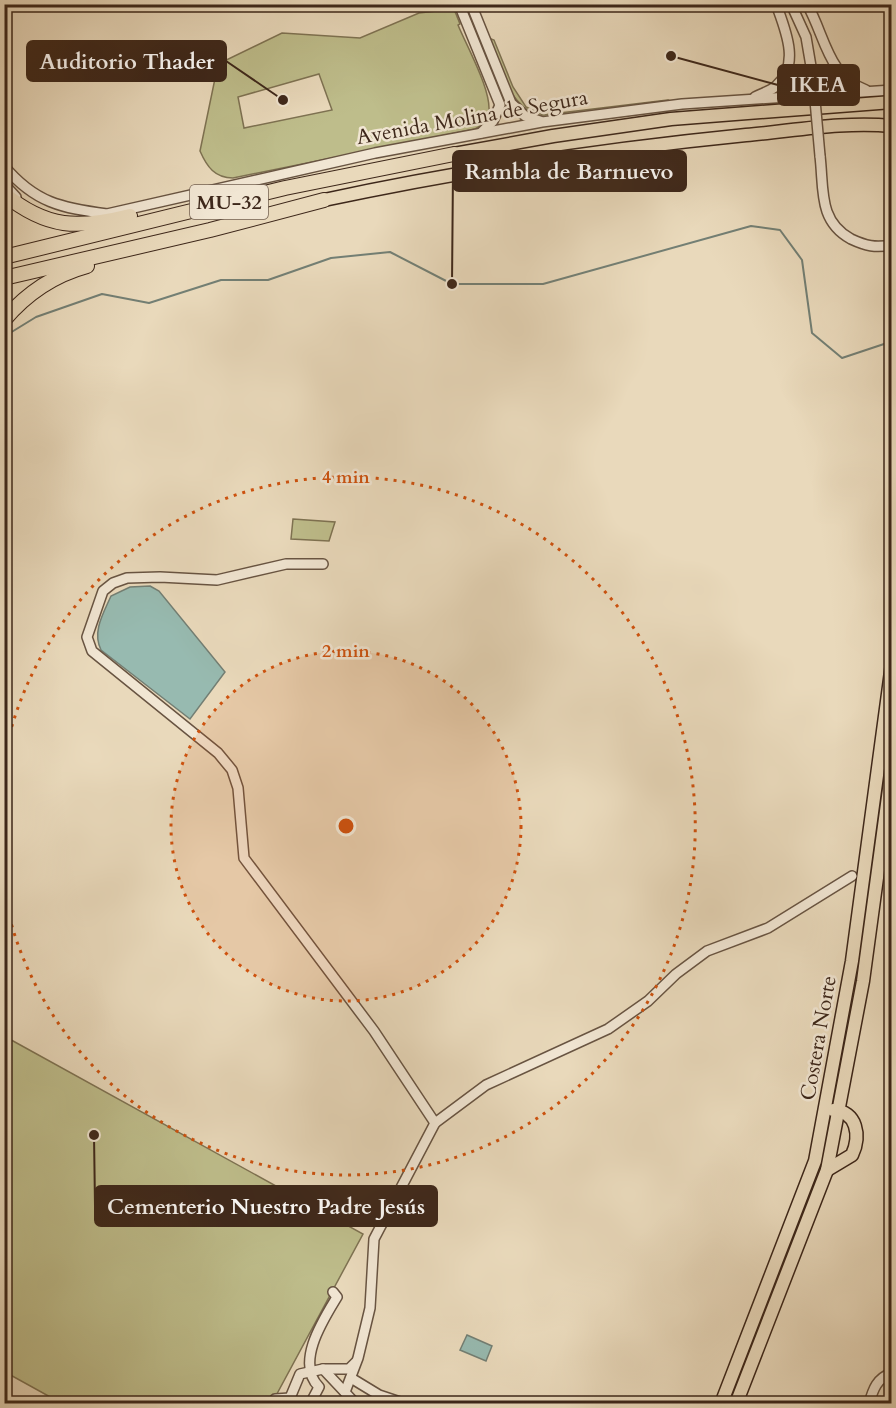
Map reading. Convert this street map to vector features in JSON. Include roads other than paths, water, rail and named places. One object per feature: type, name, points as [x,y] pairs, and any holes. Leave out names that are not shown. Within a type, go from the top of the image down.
[{"type":"highway","name":"MU-32","points":[[4,257],[285,188],[454,154]]},
{"type":"highway","points":[[4,194],[35,215],[50,222],[69,225],[97,224],[212,197],[285,188]]},
{"type":"highway","name":"MU-32","points":[[4,272],[324,200]]},
{"type":"highway","points":[[4,278],[210,230],[324,200]]},
{"type":"highway","points":[[4,320],[31,294],[63,275],[210,230]]},
{"type":"main road","name":"Avenida Molina de Segura","points":[[454,154],[554,136],[671,119],[891,102]]},
{"type":"main road","points":[[324,200],[450,175],[608,150],[778,132],[891,126]]},
{"type":"main road","points":[[891,472],[891,478]]},
{"type":"main road","name":"Costera Norte","points":[[721,1404],[815,1161],[852,960],[891,664]]},
{"type":"main road","name":"Costera Norte","points":[[736,1404],[827,1170],[863,981],[891,767]]},
{"type":"main road","points":[[825,1109],[839,1110],[853,1121],[856,1131],[856,1143],[848,1159],[827,1170]]},
{"type":"street","points":[[459,4],[500,105],[493,122],[481,133]]},
{"type":"street","points":[[471,4],[511,103],[525,116],[542,122]]},
{"type":"street","points":[[750,99],[774,88],[786,76],[788,44],[776,4]]},
{"type":"street","points":[[791,4],[806,38],[813,78],[826,211],[831,223],[841,233],[866,246],[891,245]]},
{"type":"street","points":[[807,4],[838,71],[854,85],[871,92]]},
{"type":"street","name":"Avenida Molina de Segura","points":[[4,166],[15,179],[39,198],[64,208],[107,214],[375,153],[542,122],[682,104],[891,90]]},
{"type":"street","points":[[4,184],[35,215]]},
{"type":"street","points":[[323,564],[286,564],[217,580],[128,578],[113,583],[104,591],[87,637],[92,651],[218,753],[232,770],[238,788],[244,858],[374,1031],[435,1123]]},
{"type":"street","points":[[345,1392],[358,1358],[370,1308],[374,1239],[435,1123],[486,1085],[608,1029],[648,1001],[676,974],[707,951],[768,928],[852,876]]},
{"type":"street","points":[[320,1388],[310,1371],[312,1347],[337,1297],[333,1292]]},
{"type":"street","points":[[275,1399],[293,1401],[300,1374],[323,1369],[349,1369],[358,1358]]},
{"type":"street","points":[[323,1369],[356,1404]]},
{"type":"street","points":[[869,1404],[872,1390],[883,1376],[891,1373]]},
{"type":"street","points":[[351,1378],[380,1395],[406,1404]]},
{"type":"street","points":[[310,1404],[320,1388],[336,1384]]},
{"type":"street","points":[[372,1404],[386,1404]]},
{"type":"water","points":[[150,586],[159,591],[225,672],[190,719],[101,650],[98,630],[111,596],[130,587]]},
{"type":"water","points":[[467,1335],[492,1346],[486,1361],[460,1350]]},
{"type":"waterway","points":[[10,333],[36,317],[102,294],[149,303],[221,280],[268,280],[331,258],[390,252],[452,284],[543,284],[751,226],[780,230],[802,260],[812,333],[842,358],[884,344],[892,346]]},
{"type":"place","name":"IKEA","points":[[671,56]]},
{"type":"place","name":"Auditorio Thader","points":[[283,100]]},
{"type":"place","name":"Rambla de Barnuevo","points":[[452,284]]},
{"type":"place","name":"Cementerio Nuestro Padre Jesús","points":[[94,1135]]}]
